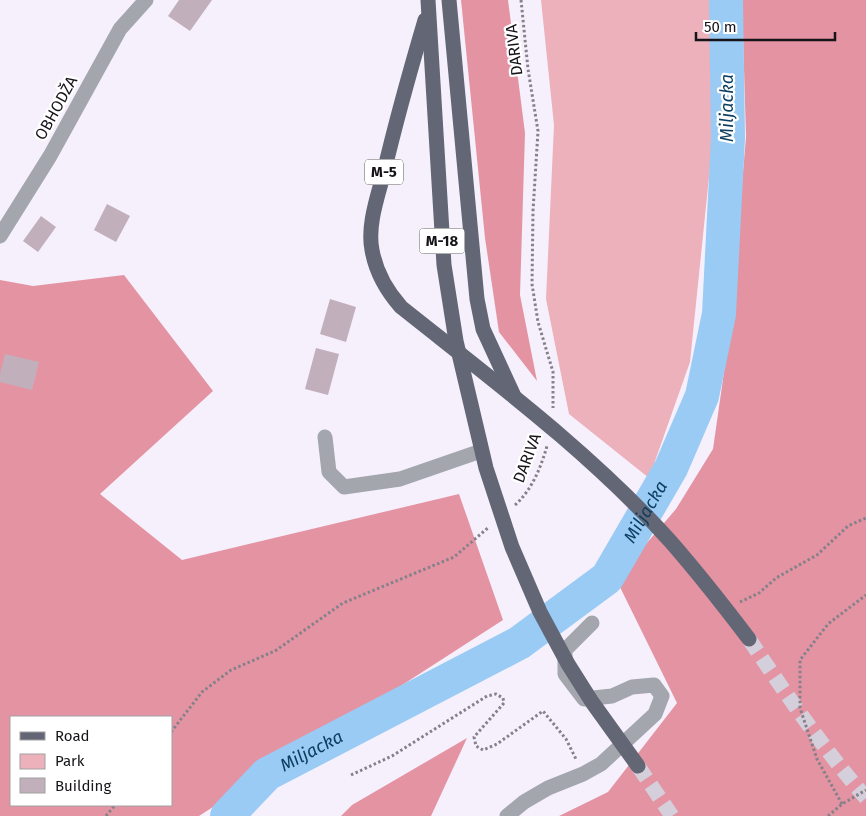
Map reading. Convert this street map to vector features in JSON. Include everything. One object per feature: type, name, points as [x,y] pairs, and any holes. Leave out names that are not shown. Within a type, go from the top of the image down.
[{"type":"main road","name":"M-5","points":[[449,0],[477,299],[483,329],[516,400]]},
{"type":"main road","name":"M-5","points":[[428,5],[404,91],[373,218],[372,248],[378,274],[388,293],[401,307],[574,448],[618,489],[670,541],[749,639]]},
{"type":"main road","name":"M-18","points":[[428,5],[444,265],[456,341],[481,451],[512,547],[540,612],[568,664],[638,766]]},
{"type":"street","name":"OBHODŽA","points":[[0,236],[50,156],[120,29],[146,0]]},
{"type":"street","points":[[324,437],[329,472],[344,486],[400,479],[481,451]]},
{"type":"street","points":[[507,816],[524,802],[548,788],[583,774],[601,764],[656,714],[662,696],[654,685],[632,687],[612,696],[584,699],[565,674],[565,650],[592,623]]},
{"type":"path","name":"DARIVA","points":[[521,0],[528,69],[538,130],[532,211],[532,284],[538,322],[553,372],[554,411]]},
{"type":"path","name":"DARIVA","points":[[511,508],[526,496],[547,444]]},
{"type":"path","points":[[725,608],[759,593],[776,578],[817,554],[848,526],[866,518]]},
{"type":"path","points":[[172,731],[202,692],[231,670],[275,651],[343,603],[454,557],[490,527]]},
{"type":"path","points":[[842,804],[817,759],[800,708],[800,660],[828,624],[866,595]]},
{"type":"path","points":[[352,775],[392,756],[487,696],[496,694],[503,698],[504,703],[474,737],[476,746],[482,750],[497,744],[544,711],[566,739],[583,774]]},
{"type":"path","points":[[828,816],[842,804],[866,790]]},
{"type":"path","points":[[106,816],[114,806]]},
{"type":"green space","points":[[541,0],[710,0],[713,138],[690,362],[649,478],[569,414],[546,299],[554,125]]},
{"type":"shaded area","points":[[461,0],[508,0],[525,133],[520,295],[537,381],[499,332],[485,238]]},
{"type":"shaded area","points":[[742,0],[866,0],[866,816],[559,816],[608,792],[677,703],[616,579],[676,509],[713,449],[729,337],[746,137]]},
{"type":"shaded area","points":[[124,275],[213,391],[100,494],[182,560],[459,494],[503,620],[199,816],[0,816],[0,280],[33,286]]},
{"type":"shaded area","points":[[467,738],[431,816],[341,816],[352,805]]},
{"type":"building","points":[[179,0],[212,0],[190,31],[168,16]]},
{"type":"building","points":[[107,204],[130,216],[116,242],[94,230]]},
{"type":"building","points":[[41,216],[56,227],[38,252],[23,241]]},
{"type":"building","points":[[330,299],[356,307],[346,342],[320,334]]},
{"type":"building","points":[[316,348],[339,354],[328,395],[305,389]]},
{"type":"building","points":[[5,354],[39,362],[32,390],[0,382]]},
{"type":"waterway","name":"Miljacka","points":[[227,816],[267,774],[519,643],[607,578],[671,468],[702,396],[719,314],[728,138],[726,0]]},
{"type":"tunnel","points":[[749,639],[820,740],[866,798]]},
{"type":"tunnel","points":[[638,766],[672,816]]}]
